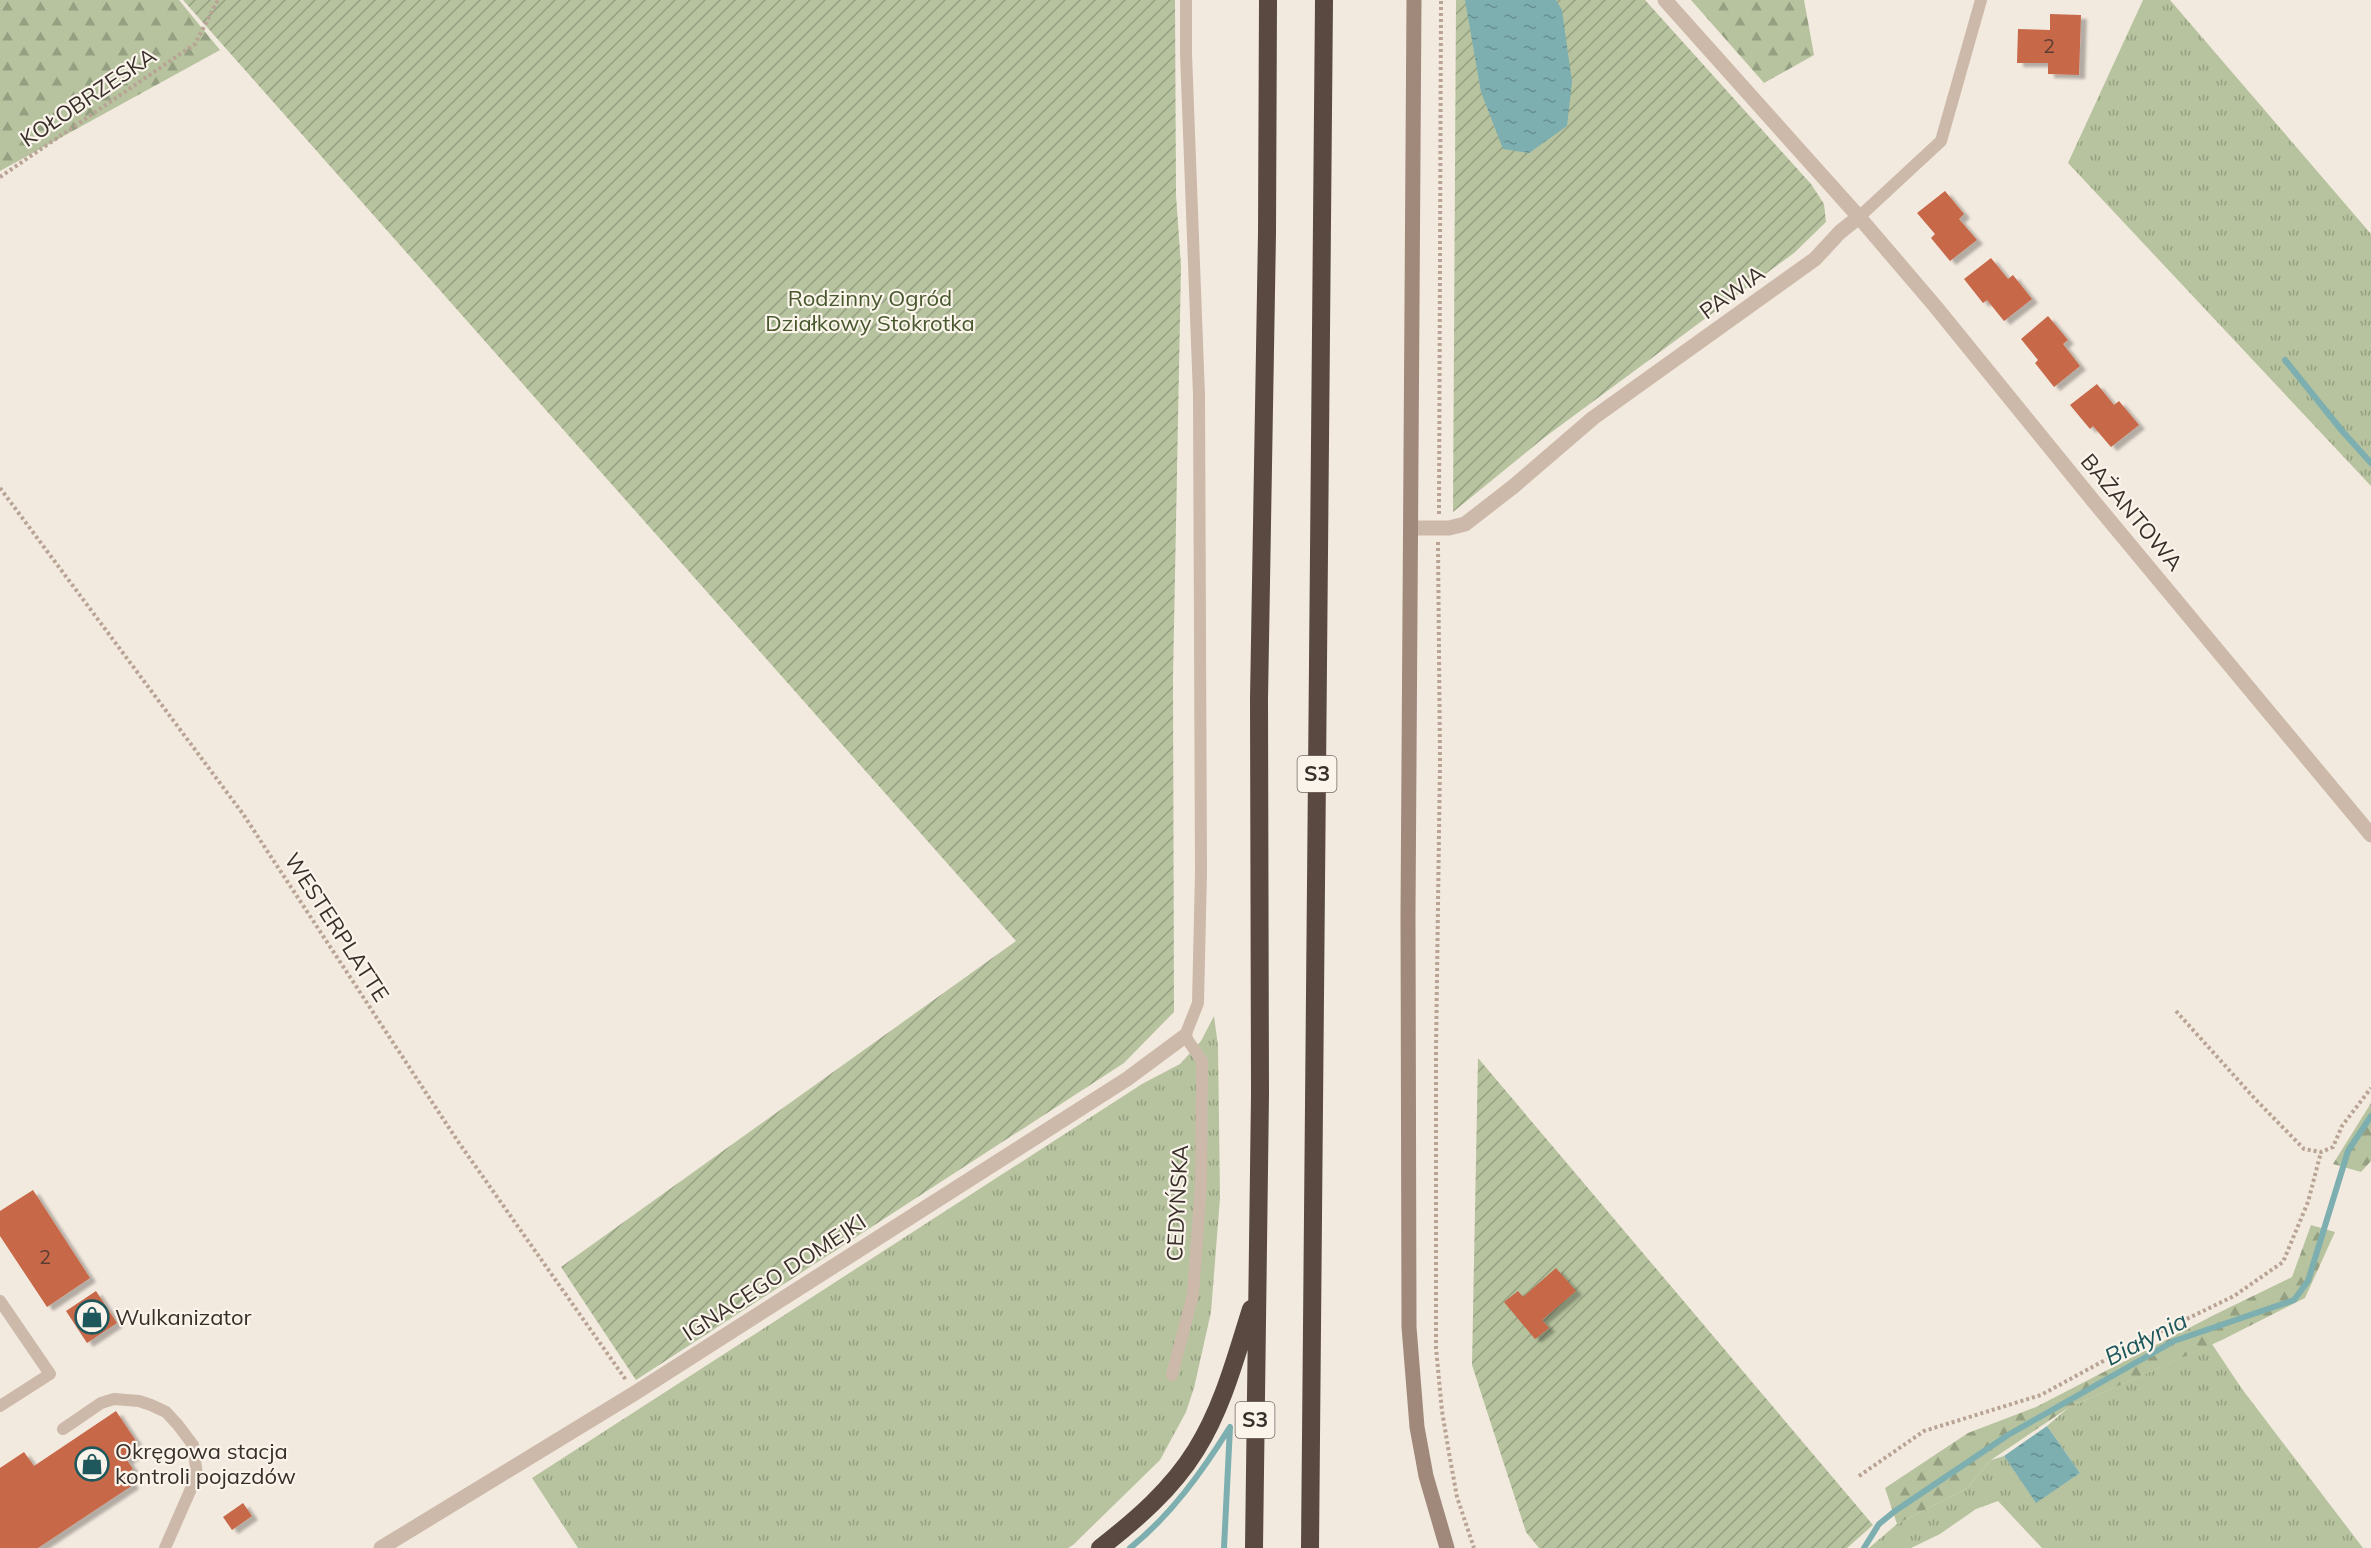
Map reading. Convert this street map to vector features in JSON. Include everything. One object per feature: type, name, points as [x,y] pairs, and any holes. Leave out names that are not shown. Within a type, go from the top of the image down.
[{"type":"highway","name":"S3","points":[[1254,1548],[1260,1094],[1259,699],[1267,245],[1268,0]]},
{"type":"highway","name":"S3","points":[[1310,1548],[1324,0]]},
{"type":"highway","points":[[1100,1548],[1164,1492],[1196,1451],[1212,1420],[1257,1293]]},
{"type":"main road","points":[[1414,0],[1408,902],[1409,1327],[1417,1427],[1426,1476],[1447,1548]]},
{"type":"street","name":"BAŻANTOWA","points":[[1665,0],[1859,217],[1935,306],[2103,513],[2371,835]]},
{"type":"street","name":"PAWIA","points":[[1412,528],[1439,528],[1465,524],[1514,486],[1593,418],[1815,259],[1840,232],[1859,217]]},
{"type":"street","name":"IGNACEGO DOMEJKI","points":[[381,1548],[635,1393],[1127,1079],[1185,1036]]},
{"type":"lane","points":[[1185,1036],[1198,1004],[1201,872],[1199,396],[1186,0]]},
{"type":"lane","points":[[1979,5],[1992,0]]},
{"type":"lane","name":"PAWIA","points":[[1859,217],[1941,141],[1979,5]]},
{"type":"lane","name":"CEDYŃSKA","points":[[1172,1375],[1193,1293],[1201,1184],[1202,1061],[1185,1036]]},
{"type":"lane","points":[[0,1301],[50,1374],[0,1406]]},
{"type":"lane","points":[[63,1429],[101,1403],[114,1399],[139,1401],[151,1405],[166,1412],[178,1425],[193,1445],[197,1475],[165,1548]]},
{"type":"path","name":"KOŁOBRZESKA","points":[[0,177],[195,44],[218,0]]},
{"type":"path","points":[[1441,0],[1437,563],[1440,761],[1436,1073],[1436,1348],[1442,1411],[1457,1497],[1474,1548]]},
{"type":"path","name":"WESTERPLATTE","points":[[0,488],[243,813],[457,1140],[635,1393]]},
{"type":"path","points":[[2176,1011],[2256,1100],[2304,1149],[2321,1152],[2333,1147],[2342,1126],[2371,1088]]},
{"type":"path","points":[[1859,1476],[1924,1431],[2041,1395],[2129,1347],[2234,1296],[2283,1262],[2308,1202],[2321,1152]]},
{"type":"green space","points":[[0,0],[179,0],[220,50],[0,171]]},
{"type":"green space","name":"Rodzinny Ogród Działkowy Stokrotka","points":[[183,0],[1175,0],[1176,195],[1181,266],[1173,678],[1174,1012],[1124,1063],[636,1380],[561,1267],[1016,941]]},
{"type":"green space","points":[[1456,0],[1645,0],[1811,184],[1824,204],[1826,222],[1794,253],[1545,437],[1453,512]]},
{"type":"green space","points":[[1691,0],[1804,0],[1814,55],[1764,83]]},
{"type":"green space","points":[[2143,0],[2170,0],[2371,234],[2371,486],[2068,163]]},
{"type":"green space","points":[[1214,1016],[1218,1046],[1220,1198],[1211,1312],[1194,1388],[1186,1412],[1160,1460],[1073,1545],[1068,1548],[578,1548],[532,1478],[1142,1084],[1180,1064],[1201,1041]]},
{"type":"green space","points":[[1478,1058],[1873,1525],[1847,1548],[1539,1548],[1526,1532],[1472,1365]]},
{"type":"green space","points":[[2371,1103],[2371,1161],[2361,1172],[2333,1164]]},
{"type":"green space","points":[[2311,1225],[2335,1232],[2305,1298],[2222,1340],[2068,1408],[1991,1460],[1966,1489],[1897,1524],[1885,1488],[1968,1433],[2036,1407],[2292,1277]]},
{"type":"green space","points":[[2212,1344],[2242,1389],[2363,1548],[2042,1548],[1998,1501],[1976,1509],[1940,1534],[1911,1548],[1869,1548],[1897,1524],[1966,1489],[1991,1460],[2004,1456],[2036,1502],[2080,1473],[2047,1426],[2068,1408]]},
{"type":"water","points":[[1465,0],[1556,0],[1562,10],[1572,82],[1567,126],[1529,153],[1503,149],[1481,92]]},
{"type":"water","points":[[2047,1426],[2080,1473],[2036,1503],[2004,1456]]},
{"type":"building","points":[[2050,14],[2081,15],[2079,75],[2048,74],[2048,63],[2017,63],[2018,29],[2050,30]]},
{"type":"building","points":[[1945,191],[1964,214],[1959,219],[1977,240],[1950,261],[1931,238],[1935,234],[1917,213]]},
{"type":"building","points":[[1991,258],[2008,279],[2013,275],[2032,299],[2004,321],[1987,300],[1983,303],[1964,279]]},
{"type":"building","points":[[2048,316],[2068,340],[2063,344],[2080,366],[2054,387],[2035,363],[2038,360],[2021,339]]},
{"type":"building","points":[[2097,384],[2114,405],[2119,401],[2139,425],[2111,447],[2093,426],[2090,429],[2070,405]]},
{"type":"building","points":[[33,1190],[90,1278],[47,1307],[0,1236],[0,1211]]},
{"type":"building","points":[[1556,1268],[1576,1291],[1542,1320],[1549,1328],[1535,1339],[1504,1302],[1518,1291],[1523,1297]]},
{"type":"building","name":"Wulkanizator","points":[[96,1291],[117,1323],[87,1343],[66,1311]]},
{"type":"building","points":[[116,1411],[136,1441],[128,1446],[134,1455],[127,1460],[133,1469],[126,1474],[133,1485],[38,1548],[0,1548],[0,1468],[24,1452],[34,1466]]},
{"type":"building","points":[[243,1503],[252,1516],[232,1530],[223,1517]]},
{"type":"waterway","points":[[2285,360],[2371,463]]},
{"type":"waterway","name":"Białynia","points":[[1864,1548],[1879,1524],[1895,1511],[2008,1435],[2174,1341],[2294,1300],[2308,1281],[2348,1151],[2371,1116]]},
{"type":"waterway","points":[[1130,1548],[1159,1522],[1185,1492],[1230,1427],[1224,1548]]},
{"type":"place","name":"Wulkanizator","points":[[92,1317]]},
{"type":"place","name":"Okręgowa stacja kontroli pojazdów","points":[[92,1464]]}]
